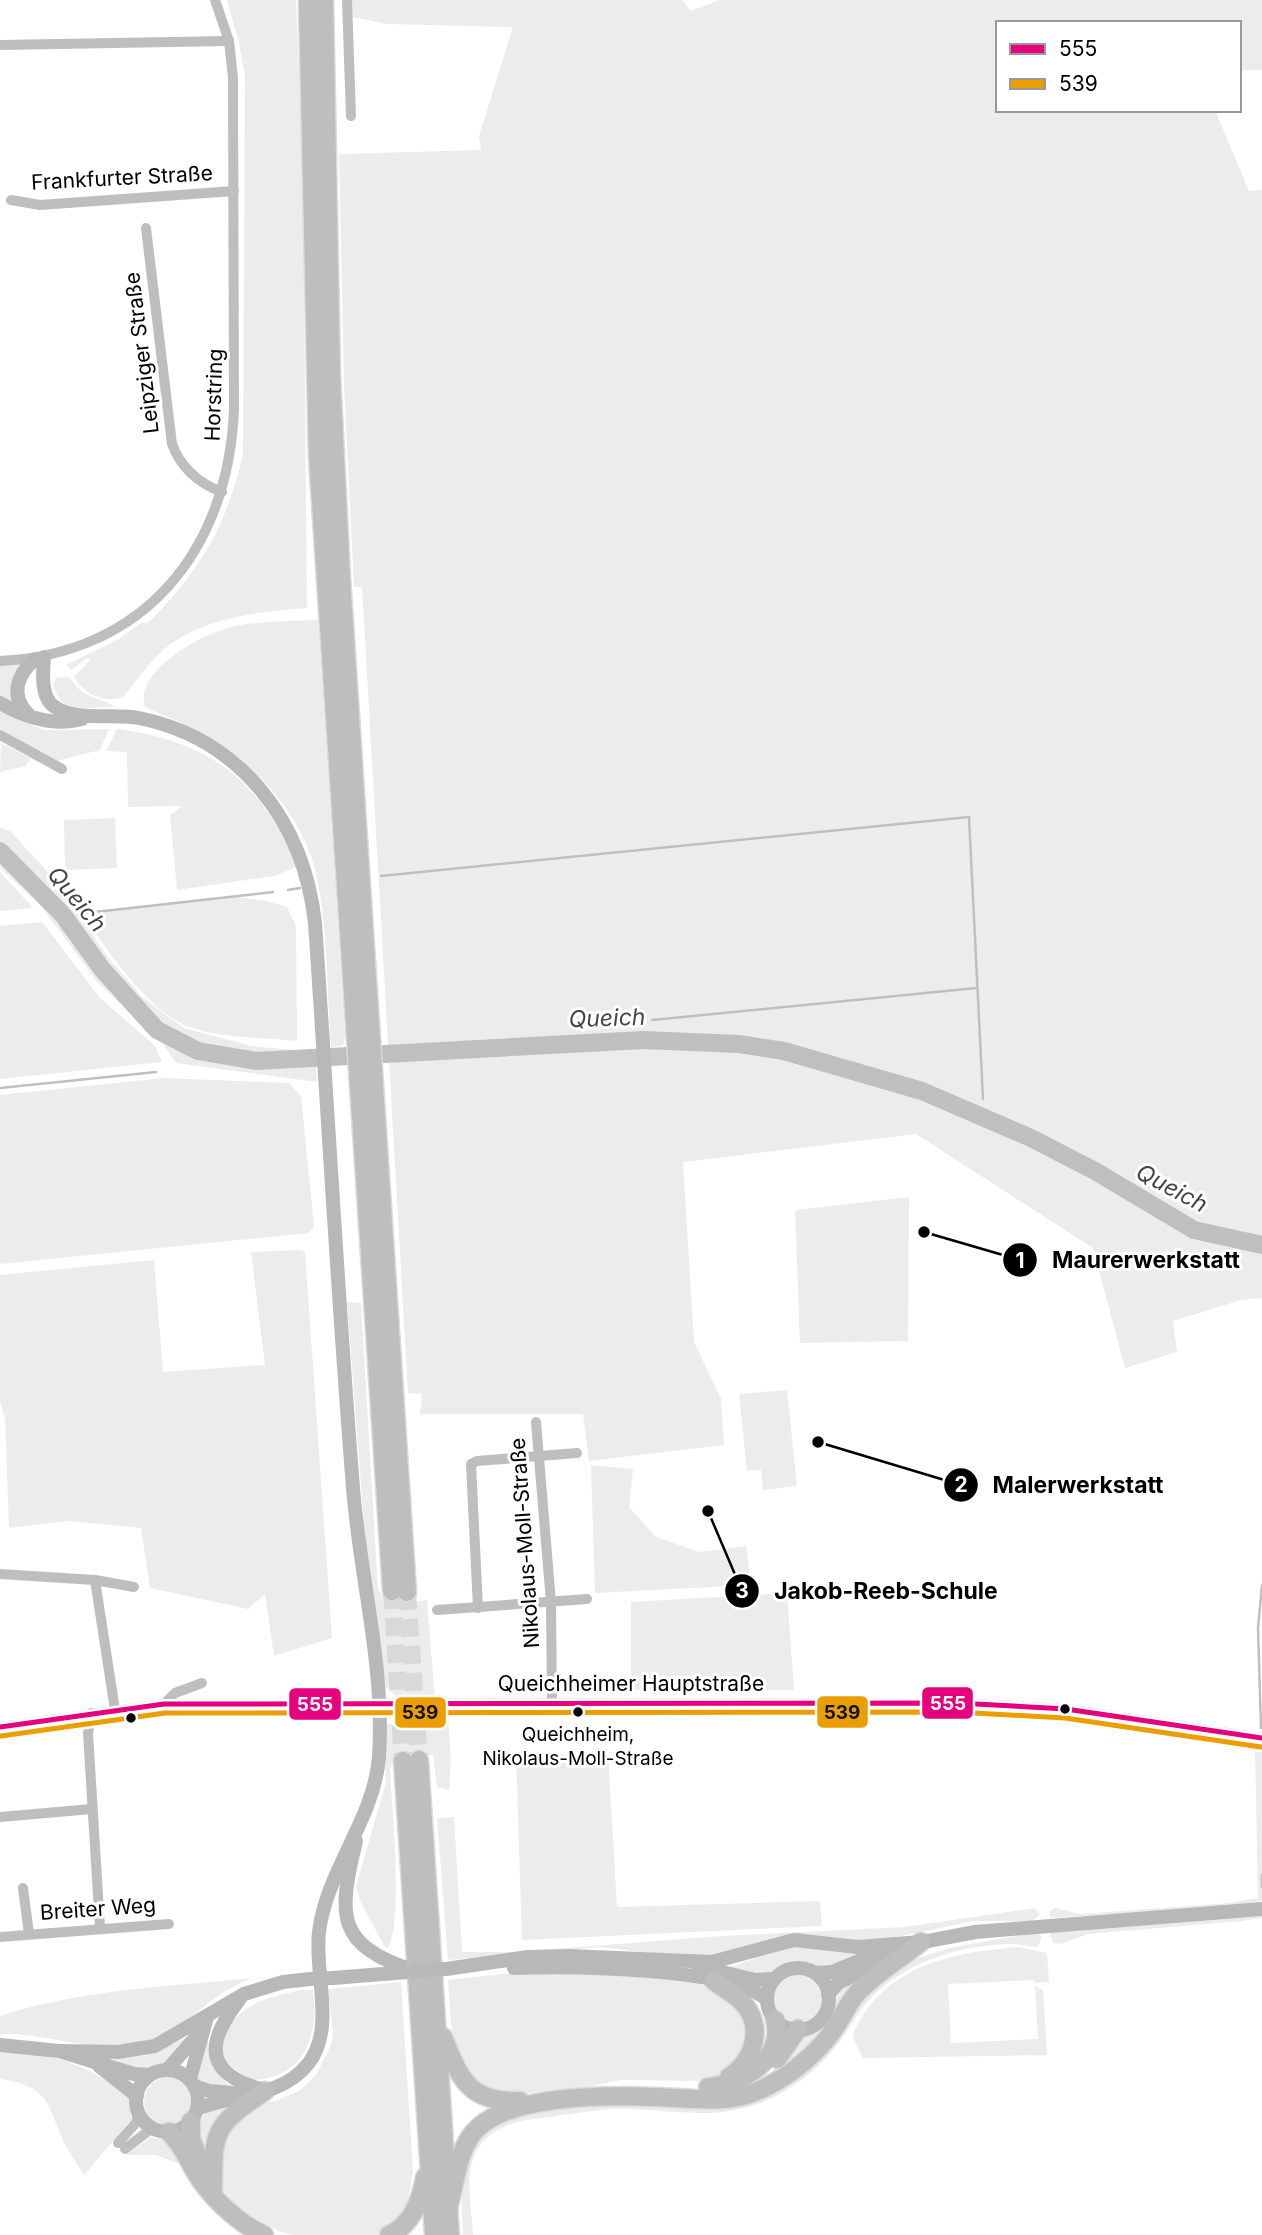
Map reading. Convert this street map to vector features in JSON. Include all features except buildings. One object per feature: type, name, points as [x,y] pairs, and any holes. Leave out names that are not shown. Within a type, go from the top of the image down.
[{"type":"highway","points":[[308,0],[318,457],[363,1038]]},
{"type":"highway","points":[[324,0],[333,428],[365,1075],[400,1591]]},
{"type":"highway","points":[[434,2235],[411,1760],[436,2021],[450,2235]]},
{"type":"highway","points":[[436,2021],[459,2076],[471,2089],[495,2100],[533,2100],[604,2089],[753,2093],[796,2067],[830,2035],[860,1989],[921,1942]]},
{"type":"highway","points":[[714,1982],[746,2007],[754,2032],[748,2059],[717,2092]]},
{"type":"highway","points":[[717,2092],[763,2063],[776,2040],[775,2020]]},
{"type":"highway","points":[[448,2208],[466,2144],[477,2128],[498,2113],[526,2106],[615,2096],[717,2092],[761,2077],[798,2029]]},
{"type":"highway","points":[[209,2189],[212,2154],[218,2131],[230,2116],[256,2093]]},
{"type":"highway","points":[[194,2115],[191,2138],[209,2189]]},
{"type":"highway","points":[[161,2130],[178,2141],[195,2172],[233,2216],[264,2235]]},
{"type":"highway","points":[[389,2235],[403,2226],[418,2206],[429,2153]]},
{"type":"main road","points":[[28,714],[20,702],[17,685],[21,673],[39,658],[50,704],[62,711],[136,717],[169,726],[212,748],[244,772],[267,797],[290,831],[304,865],[314,912],[353,1490],[374,1640],[379,1704],[377,1765],[345,1884],[346,1916],[361,1945],[394,1968]]},
{"type":"main road","points":[[0,703],[41,720],[60,722],[94,715]]},
{"type":"main road","points":[[150,2075],[137,2096],[139,2114],[161,2130],[182,2128],[194,2115],[281,2085],[300,2072],[318,2044],[321,2007],[318,1951],[321,1920],[334,1874],[360,1823]]},
{"type":"main road","points":[[446,1969],[517,1959],[569,1956],[639,1957],[687,1963],[755,1980],[774,1979],[793,1968],[815,1973],[832,1972],[895,1947],[985,1931],[1262,1909]]},
{"type":"main road","points":[[687,1963],[735,1958],[794,1940],[858,1947],[921,1942]]},
{"type":"main road","points":[[828,1995],[846,1979],[921,1942]]},
{"type":"main road","points":[[167,2070],[220,2006],[244,1994],[283,1982],[333,1978],[394,1968],[415,1971],[628,1969],[752,1990],[767,2000],[775,2020],[786,2027],[798,2029],[818,2022],[827,2010],[828,1995],[825,1985],[815,1973]]},
{"type":"main road","points":[[767,2000],[774,1979]]},
{"type":"main road","points":[[244,1994],[221,2025],[216,2050],[220,2063],[228,2073],[256,2093]]},
{"type":"main road","points":[[194,2115],[192,2083],[205,2023]]},
{"type":"main road","points":[[0,2045],[60,2051],[138,2050],[205,2023]]},
{"type":"main road","points":[[60,2051],[137,2075],[150,2075],[167,2070],[180,2073],[192,2083],[209,2091],[256,2093]]},
{"type":"main road","points":[[93,2061],[137,2096]]},
{"type":"street","name":"Horstring","points":[[0,662],[39,658],[106,635],[157,600],[192,559],[212,521],[222,492],[231,453],[234,410],[233,78],[229,41],[215,0]]},
{"type":"street","points":[[347,0],[351,116]]},
{"type":"street","points":[[0,45],[229,41]]},
{"type":"street","name":"Frankfurter Straße","points":[[11,200],[40,205],[234,191]]},
{"type":"street","name":"Leipziger Straße","points":[[146,228],[172,444],[178,460],[193,476],[222,492]]},
{"type":"street","points":[[0,735],[62,769]]},
{"type":"street","name":"Nikolaus-Moll-Straße","points":[[536,1422],[551,1602],[552,1704]]},
{"type":"street","points":[[478,1608],[471,1464],[477,1461],[577,1453]]},
{"type":"street","points":[[0,1574],[95,1580],[134,1587]]},
{"type":"street","points":[[95,1580],[115,1710]]},
{"type":"street","points":[[437,1610],[587,1599]]},
{"type":"street","points":[[164,1704],[175,1693],[202,1683]]},
{"type":"street","name":"Queichheimer Hauptstraße","points":[[0,1727],[164,1704],[1003,1704],[1078,1711],[1262,1738]]},
{"type":"street","points":[[91,1713],[88,1733],[100,1928]]},
{"type":"street","points":[[0,1817],[92,1809]]},
{"type":"street","name":"Breiter Weg","points":[[23,1888],[29,1934]]},
{"type":"street","name":"Breiter Weg","points":[[0,1937],[169,1924]]},
{"type":"street","points":[[139,2114],[122,2146],[161,2130]]},
{"type":"shaded area","points":[[227,0],[296,0],[303,186],[307,608],[228,619],[191,632],[159,654],[124,696],[103,698],[89,693],[74,677],[91,659],[87,658],[71,670],[66,665],[119,639],[142,622],[147,624],[166,605],[209,547],[228,504],[243,454],[245,76]]},
{"type":"shaded area","points":[[347,0],[682,0],[691,11],[720,0],[1262,0],[1262,70],[1241,70],[1241,21],[996,21],[996,112],[1216,112],[1249,191],[1262,190],[1262,1298],[1241,1300],[1173,1321],[1177,1352],[1125,1368],[1093,1248],[916,1134],[683,1162],[694,1342],[721,1399],[724,1445],[589,1461],[583,1414],[420,1414],[422,1394],[408,1393],[362,587],[354,587],[344,384],[339,154],[481,150],[479,136],[513,27],[387,24],[348,16]]},
{"type":"shaded area","points":[[318,620],[345,1038],[343,1046],[331,1047],[321,899],[311,856],[296,823],[275,794],[250,767],[213,739],[145,707],[144,693],[161,667],[175,655],[207,636],[245,624]]},
{"type":"shaded area","points":[[28,660],[22,670],[23,707],[0,703],[0,662]]},
{"type":"shaded area","points":[[56,678],[70,678],[86,694],[115,707],[77,708],[62,701],[53,684]]},
{"type":"shaded area","points":[[0,711],[44,730],[109,729],[100,750],[56,761],[0,729]]},
{"type":"shaded area","points":[[117,729],[179,744],[205,755],[228,770],[249,789],[267,811],[297,867],[274,876],[177,890],[170,815],[182,806],[128,807],[127,752],[106,751]]},
{"type":"shaded area","points":[[1,743],[30,758],[26,766],[0,772]]},
{"type":"shaded area","points":[[115,818],[117,868],[65,870],[64,820]]},
{"type":"shaded area","points":[[0,828],[10,831],[57,882],[107,956],[142,997],[184,1028],[252,1046],[315,1052],[317,1082],[176,1063],[162,1043],[98,983],[42,907],[0,868]]},
{"type":"shaded area","points":[[0,872],[33,908],[0,911]]},
{"type":"shaded area","points":[[229,896],[267,901],[287,907],[296,926],[297,1041],[215,1034],[175,1020],[144,994],[130,978],[83,914]]},
{"type":"shaded area","points":[[42,922],[99,997],[155,1046],[162,1062],[0,1079],[0,926]]},
{"type":"shaded area","points":[[164,1078],[289,1083],[301,1096],[314,1226],[309,1233],[0,1264],[0,1095]]},
{"type":"shaded area","points":[[909,1197],[908,1341],[800,1343],[795,1210]]},
{"type":"shaded area","points":[[251,1252],[305,1252],[332,1638],[274,1656],[265,1594],[248,1609],[150,1588],[141,1528],[69,1521],[9,1528],[5,1418],[0,1402],[0,1275],[154,1260],[163,1372],[265,1365]]},
{"type":"shaded area","points":[[347,1302],[361,1303],[378,1589],[391,1606],[396,1608],[427,1600],[435,1699],[399,1699],[386,1687],[366,1550]]},
{"type":"shaded area","points":[[787,1390],[797,1486],[763,1490],[761,1470],[747,1471],[739,1394]]},
{"type":"shaded area","points":[[591,1465],[633,1469],[629,1507],[656,1537],[699,1552],[746,1546],[751,1585],[595,1593]]},
{"type":"shaded area","points":[[787,1593],[794,1690],[631,1690],[631,1602]]},
{"type":"shaded area","points":[[448,1717],[451,1759],[449,1790],[437,1787],[433,1755],[401,1753],[394,1759],[390,1769],[396,1885],[393,1930],[389,1947],[385,1947],[361,1903],[356,1887],[386,1782],[384,1739],[387,1724],[397,1724],[405,1718]]},
{"type":"shaded area","points":[[1255,1747],[1262,1748],[1262,1901],[1227,1907],[1050,1918],[1049,1912],[1055,1908],[1081,1914],[1230,1903],[1258,1898]]},
{"type":"shaded area","points":[[608,1754],[617,1907],[820,1901],[822,1926],[522,1940],[516,1755]]},
{"type":"shaded area","points":[[454,1817],[462,1952],[514,1952],[721,1936],[904,1927],[1035,1908],[1040,1915],[1032,1921],[973,1921],[872,1942],[840,1940],[691,1958],[601,1947],[448,1960],[437,1818]]},
{"type":"shaded area","points":[[1262,1915],[1262,1918],[1242,1921],[1088,1934],[1061,1944],[1053,1943],[1050,1935],[1052,1932]]},
{"type":"shaded area","points":[[1034,1933],[1042,1936],[1038,1947],[1017,1944],[978,1947],[938,1957],[901,1974],[867,2002],[835,2048],[814,2070],[791,2088],[765,2101],[716,2113],[609,2109],[527,2120],[497,2131],[480,2145],[474,2156],[470,2182],[473,2235],[463,2235],[461,2187],[464,2164],[475,2141],[494,2122],[535,2109],[586,2105],[721,2109],[758,2099],[874,1984],[912,1960],[948,1948]]},
{"type":"shaded area","points":[[793,1946],[868,1954],[831,1970],[791,1964],[769,1976],[726,1968]]},
{"type":"shaded area","points":[[1018,1947],[1047,1953],[1049,1982],[1035,1983],[1034,1980],[948,1984],[951,2043],[1038,2039],[1035,1986],[1043,1990],[1047,2055],[863,2058],[852,2037],[865,2013],[880,1994],[899,1979],[943,1959]]},
{"type":"shaded area","points":[[532,1971],[611,1973],[674,1979],[703,1985],[726,1994],[741,2005],[750,2036],[735,2070],[710,2081],[621,2080],[555,2093],[553,2090],[515,2095],[494,2092],[468,2074],[460,2060],[452,2029],[448,1980]]},
{"type":"shaded area","points":[[874,1971],[815,2046],[764,2082],[801,2037],[816,2032],[827,2022],[840,1990]]},
{"type":"shaded area","points":[[797,1975],[814,1983],[822,2000],[814,2017],[797,2025],[780,2017],[772,2000],[780,1983]]},
{"type":"shaded area","points":[[252,1978],[222,1993],[170,2032],[151,2041],[113,2047],[19,2034],[0,2034],[0,2016],[62,2000],[125,1990]]},
{"type":"shaded area","points":[[401,1982],[413,2170],[406,2215],[380,2235],[295,2235],[280,2232],[236,2207],[223,2190],[217,2176],[220,2135],[258,2104],[276,2101],[299,2091],[316,2075],[331,2045],[333,2032],[328,1989]]},
{"type":"shaded area","points":[[301,1990],[313,1990],[314,2023],[304,2052],[295,2063],[284,2072],[269,2078],[251,2080],[223,2061],[220,2037],[237,2017],[254,2004]]},
{"type":"shaded area","points":[[187,2037],[169,2060],[154,2070],[136,2069],[109,2060],[147,2055]]},
{"type":"shaded area","points":[[207,2037],[215,2069],[230,2088],[200,2082],[196,2077]]},
{"type":"shaded area","points":[[0,2052],[36,2054],[69,2062],[130,2096],[131,2120],[84,2175],[66,2146],[44,2099],[29,2087],[0,2079]]},
{"type":"shaded area","points":[[169,2077],[186,2085],[194,2102],[186,2119],[169,2127],[152,2119],[144,2102],[152,2085]]},
{"type":"shaded area","points":[[233,2106],[204,2164],[197,2124],[206,2112]]},
{"type":"shaded area","points":[[151,2137],[167,2141],[185,2166],[156,2155],[126,2155]]},
{"type":"waterway","points":[[381,876],[969,817],[983,1099]]},
{"type":"waterway","name":"Queich","points":[[0,851],[63,915],[102,969],[157,1030],[198,1051],[256,1061],[643,1040],[739,1044],[784,1051],[922,1091],[1031,1138],[1095,1171],[1194,1230],[1262,1245]]},
{"type":"waterway","points":[[288,890],[300,888]]},
{"type":"waterway","points":[[86,913],[273,892]]},
{"type":"waterway","points":[[652,1020],[976,988]]},
{"type":"waterway","points":[[0,1088],[156,1072]]},
{"type":"waterway","points":[[1261,1728],[1258,1628],[1262,1585]]},
{"type":"waterway","points":[[1262,1875],[1262,1887]]},
{"type":"tunnel","points":[[392,1591],[403,1761]]},
{"type":"tunnel","points":[[407,1592],[419,1760]]},
{"type":"transit line","name":"555","points":[[0,1727],[164,1704],[957,1703],[1066,1709],[1262,1738]]},
{"type":"transit line","name":"539","points":[[1,1736],[165,1713],[957,1712],[1065,1718],[1261,1747]]},
{"type":"place","name":"Maurerwerkstatt","points":[[924,1232]]},
{"type":"place","name":"Malerwerkstatt","points":[[818,1442]]},
{"type":"place","name":"Jakob-Reeb-Schule","points":[[708,1511]]},
{"type":"place","name":"Queichheim, Nikolaus-Moll-Straße","points":[[578,1712]]}]
